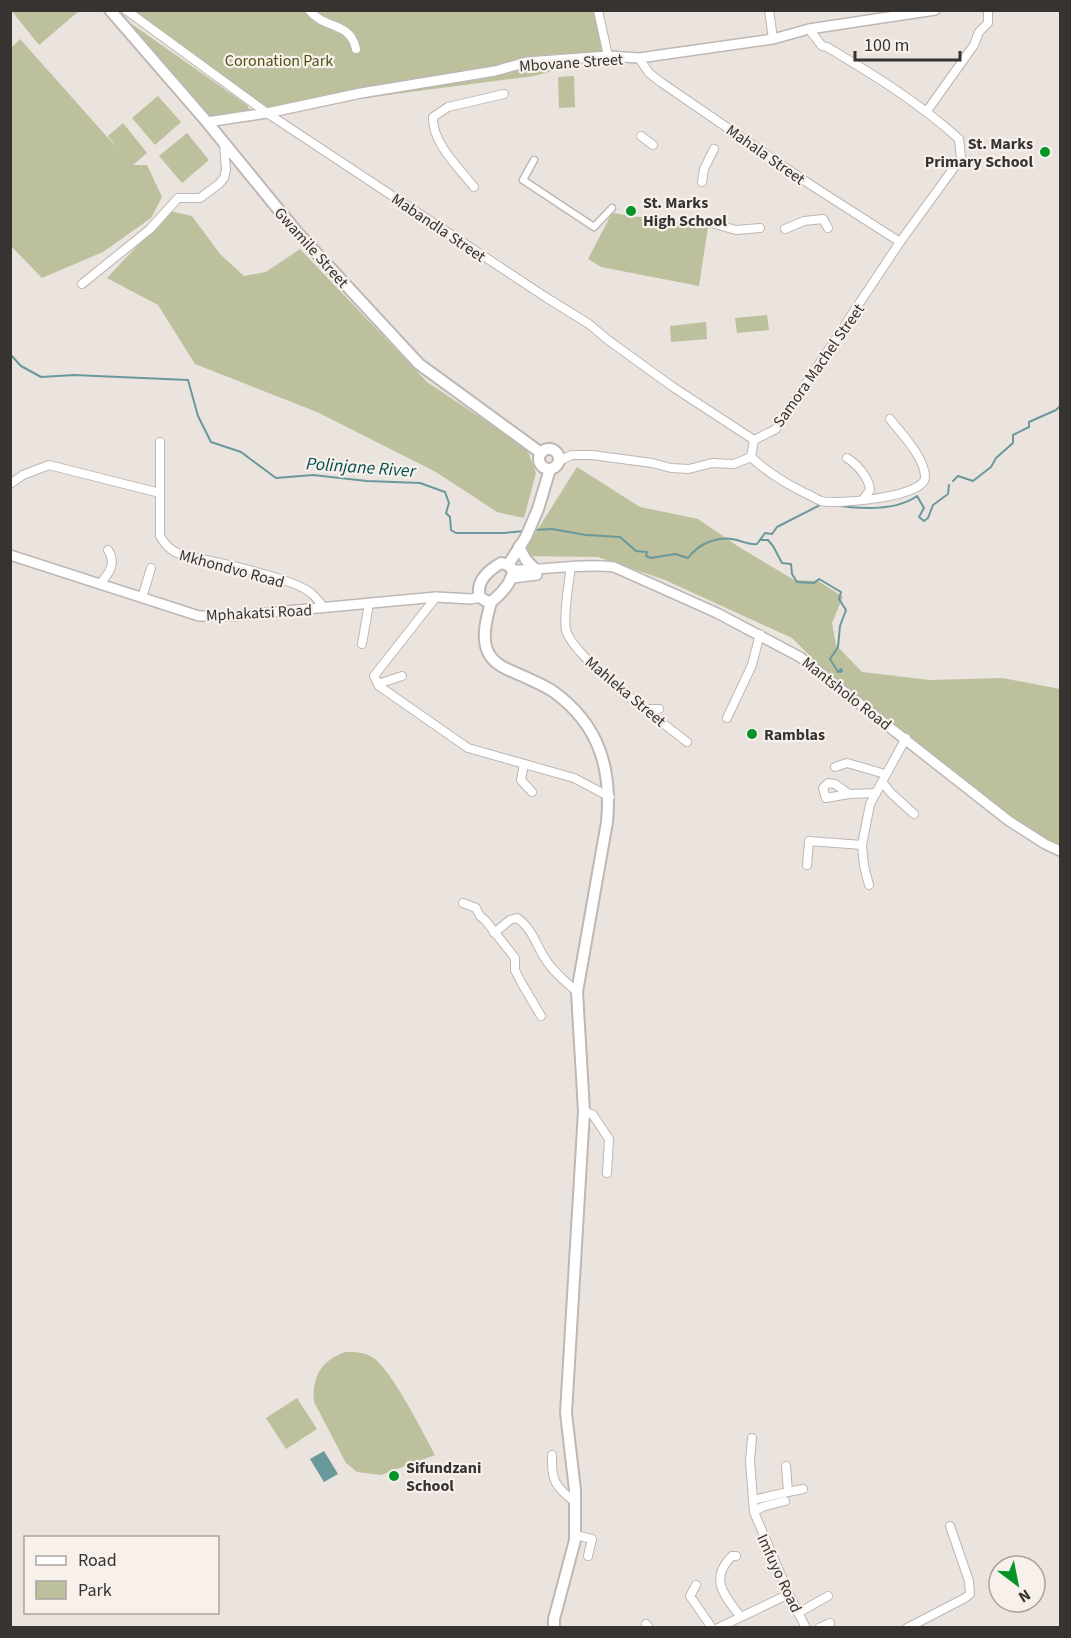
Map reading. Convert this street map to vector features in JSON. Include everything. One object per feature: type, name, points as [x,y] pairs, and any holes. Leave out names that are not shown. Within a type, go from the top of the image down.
[{"type":"main road","name":"Gwamile Street","points":[[110,10],[207,122],[296,231],[419,364],[541,453]]},
{"type":"main road","points":[[547,449],[558,454],[559,461],[556,466],[550,469],[544,467],[540,462],[541,453],[547,449]]},
{"type":"main road","points":[[550,469],[538,509],[519,547],[504,589],[491,602],[485,633],[487,651],[492,659],[552,690],[573,707],[589,729],[605,760],[610,797],[577,992],[584,1111],[566,1413],[575,1502],[575,1535],[569,1569],[554,1619],[554,1628]]},
{"type":"main road","points":[[519,547],[526,561],[536,570]]},
{"type":"main road","points":[[491,602],[486,602],[480,597],[479,586],[485,575],[501,563],[511,571]]},
{"type":"street","name":"Mabandla Street","points":[[126,10],[267,113],[589,324],[673,387],[754,440]]},
{"type":"street","points":[[309,10],[324,22],[349,32],[354,38],[356,49]]},
{"type":"street","points":[[598,10],[608,57]]},
{"type":"street","points":[[769,10],[773,39]]},
{"type":"street","name":"Mbovane Street","points":[[207,122],[495,71],[527,62],[608,57],[639,58],[773,39],[809,29],[935,10]]},
{"type":"street","points":[[927,111],[988,22],[988,10]]},
{"type":"street","name":"Samora Machel Street","points":[[754,440],[776,429],[900,242],[961,158],[959,139],[927,111],[885,82],[822,46],[809,29]]},
{"type":"street","name":"Mahala Street","points":[[639,58],[649,73],[662,83],[819,191],[900,242]]},
{"type":"street","points":[[474,187],[444,148],[435,130],[433,117],[448,107],[504,94]]},
{"type":"street","points":[[641,136],[653,145]]},
{"type":"street","points":[[82,284],[150,229],[178,198],[200,198],[219,184],[226,170],[223,142]]},
{"type":"street","points":[[702,182],[704,169],[714,149]]},
{"type":"street","points":[[534,159],[523,180],[594,227],[612,208]]},
{"type":"street","points":[[785,229],[816,219],[823,219],[828,228]]},
{"type":"street","points":[[715,224],[736,230],[760,228]]},
{"type":"street","points":[[751,457],[783,482],[822,501],[895,496],[916,489],[924,483],[925,476],[915,450],[890,419]]},
{"type":"street","points":[[751,457],[754,440]]},
{"type":"street","name":"Mkhondvo Road","points":[[160,442],[160,536],[165,545],[172,552],[296,585],[311,592],[324,608]]},
{"type":"street","points":[[559,461],[572,455],[592,455],[689,469],[712,463],[734,464],[751,457]]},
{"type":"street","points":[[847,458],[855,463],[869,484],[870,490],[864,498]]},
{"type":"street","points":[[10,484],[23,475],[49,465],[160,493]]},
{"type":"street","points":[[100,584],[113,564],[113,557],[108,550]]},
{"type":"street","name":"Mphakatsi Road","points":[[10,555],[200,616],[233,616],[436,597],[471,599],[480,597]]},
{"type":"street","name":"Mantsholo Road","points":[[511,571],[614,567],[760,634],[800,657],[1009,821],[1060,851]]},
{"type":"street","points":[[142,598],[151,568]]},
{"type":"street","name":"Mantsholo Road","points":[[511,571],[570,569]]},
{"type":"street","name":"Mahleka Street","points":[[570,569],[565,618],[567,632],[588,661],[687,742]]},
{"type":"street","points":[[436,597],[374,676],[378,684],[468,748],[574,778],[610,797]]},
{"type":"street","points":[[362,644],[369,604]]},
{"type":"street","points":[[727,718],[752,665],[760,634]]},
{"type":"street","points":[[378,684],[402,676]]},
{"type":"street","points":[[645,709],[659,709]]},
{"type":"street","points":[[869,885],[864,867],[862,845],[870,804],[906,738]]},
{"type":"street","points":[[524,764],[521,780],[532,792]]},
{"type":"street","points":[[835,767],[847,764],[884,778],[895,798],[914,814]]},
{"type":"street","points":[[849,794],[876,794]]},
{"type":"street","points":[[807,865],[809,841],[862,845]]},
{"type":"street","points":[[463,903],[476,908],[515,958],[515,970],[541,1016]]},
{"type":"street","points":[[495,933],[510,920],[517,918],[527,925],[545,959],[577,992]]},
{"type":"street","points":[[584,1111],[593,1115],[609,1139],[607,1173]]},
{"type":"street","name":"Imfuyo Road","points":[[752,1438],[750,1467],[754,1515],[806,1628]]},
{"type":"street","points":[[552,1455],[553,1479],[564,1494],[575,1502]]},
{"type":"street","points":[[786,1466],[788,1492]]},
{"type":"street","points":[[753,1500],[802,1489]]},
{"type":"street","points":[[754,1515],[762,1507],[785,1501]]},
{"type":"street","points":[[907,1628],[965,1598],[970,1593],[969,1581],[950,1526]]},
{"type":"street","points":[[575,1535],[592,1539],[588,1556]]},
{"type":"street","points":[[736,1556],[732,1556],[722,1566],[720,1577],[725,1596],[740,1616]]},
{"type":"street","points":[[696,1585],[690,1596],[712,1628]]},
{"type":"street","points":[[718,1628],[789,1594]]},
{"type":"street","points":[[798,1613],[828,1596]]},
{"type":"street","points":[[819,1628],[830,1623]]},
{"type":"green space","points":[[11,10],[79,10],[79,11],[39,45]]},
{"type":"green space","name":"Coronation Park","points":[[126,11],[596,11],[601,40],[608,56],[534,76],[265,111]]},
{"type":"green space","points":[[116,13],[247,105],[250,111],[209,117]]},
{"type":"green space","points":[[20,39],[117,148],[108,136],[123,123],[147,153],[133,165],[147,165],[162,197],[151,218],[103,252],[42,278],[11,246],[11,48]]},
{"type":"green space","points":[[574,76],[575,107],[559,108],[558,77]]},
{"type":"green space","points":[[158,96],[181,122],[155,145],[132,118]]},
{"type":"green space","points":[[187,133],[209,160],[182,183],[159,156]]},
{"type":"green space","points":[[170,211],[192,216],[220,254],[244,276],[266,272],[300,249],[427,382],[527,449],[536,473],[524,518],[497,512],[436,472],[317,412],[195,364],[158,305],[107,278]]},
{"type":"green space","points":[[612,213],[708,227],[699,286],[601,267],[588,259]]},
{"type":"green space","points":[[767,315],[769,330],[737,333],[735,318]]},
{"type":"green space","points":[[706,322],[707,339],[671,342],[670,326]]},
{"type":"green space","points":[[577,467],[640,507],[698,519],[794,580],[818,581],[843,597],[832,623],[836,645],[862,672],[930,680],[1003,678],[1060,689],[1060,851],[1045,844],[849,695],[792,638],[665,580],[598,557],[521,556]]},
{"type":"green space","points":[[345,1352],[366,1354],[379,1363],[406,1402],[435,1455],[381,1475],[357,1472],[346,1463],[314,1402],[315,1384],[320,1371],[330,1360]]},
{"type":"green space","points":[[297,1398],[317,1429],[286,1449],[266,1418]]},
{"type":"water","points":[[324,1451],[338,1474],[324,1482],[310,1459]]},
{"type":"waterway","name":"Polinjane River","points":[[10,354],[21,366],[41,377],[74,375],[188,380],[198,416],[211,442],[241,452],[276,478],[313,475],[367,481],[420,483],[445,492],[449,503],[446,513],[450,517],[451,530],[456,533],[525,531]]},
{"type":"waterway","name":"Polinjane River","points":[[953,481],[958,476],[973,481],[991,467],[996,458],[1013,443],[1013,435],[1029,427],[1029,422],[1060,406]]},
{"type":"waterway","name":"Polinjane River","points":[[833,505],[877,508],[899,504],[917,496],[924,508],[919,517],[924,521],[928,518],[933,505],[948,494],[949,485]]},
{"type":"waterway","name":"Polinjane River","points":[[534,530],[552,529],[586,535],[620,537],[636,551],[647,552],[646,556],[651,558],[675,554],[688,558],[704,544],[716,540],[730,539],[757,544],[765,533],[772,534],[777,527],[822,504]]},
{"type":"waterway","points":[[761,540],[768,540],[782,563],[791,564],[792,574],[797,582],[814,583],[819,579],[841,592],[839,599],[846,610],[840,626],[838,647],[830,659],[838,672],[841,669],[840,672]]},
{"type":"place","name":"St. Marks Primary School","points":[[1045,152]]},
{"type":"place","name":"St. Marks High School","points":[[631,211]]},
{"type":"place","name":"Ramblas","points":[[752,734]]},
{"type":"place","name":"Sifundzani School","points":[[394,1476]]}]
